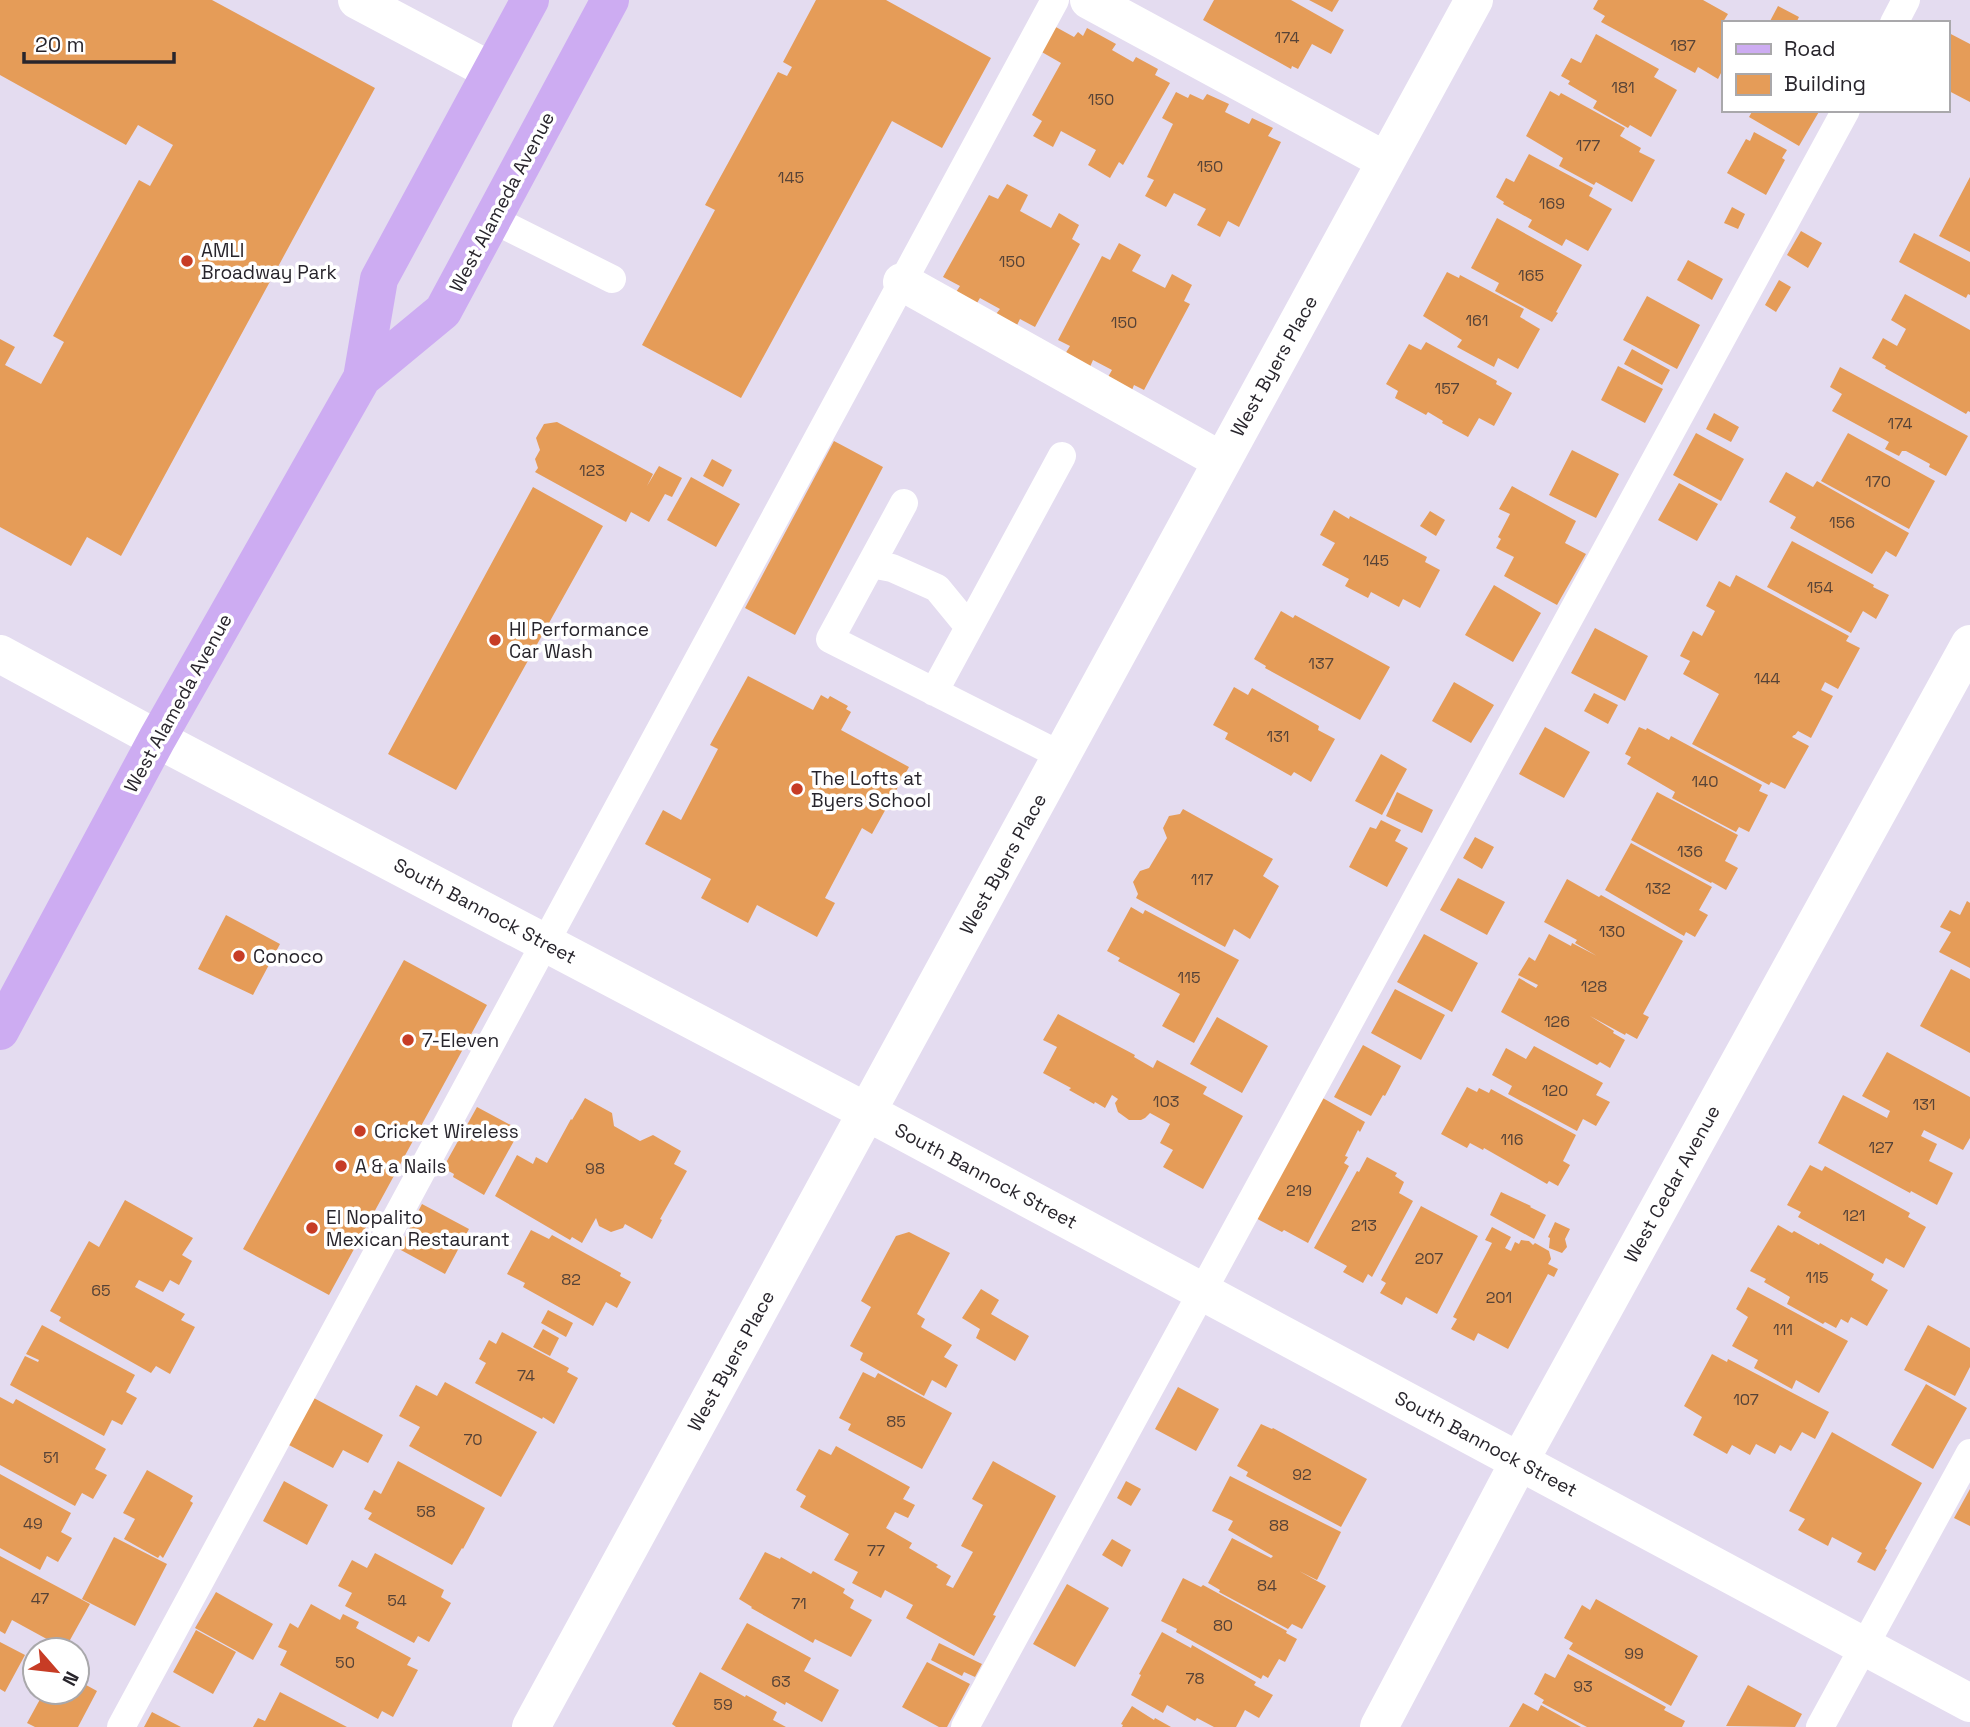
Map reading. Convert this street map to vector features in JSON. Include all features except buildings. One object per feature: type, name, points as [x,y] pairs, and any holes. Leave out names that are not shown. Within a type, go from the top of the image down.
[{"type":"main road","name":"West Alameda Avenue","points":[[0,1031],[157,739],[362,378],[379,279],[530,0]]},
{"type":"main road","name":"West Alameda Avenue","points":[[362,378],[443,311],[610,0]]},
{"type":"street","points":[[357,0],[491,71]]},
{"type":"street","points":[[1088,0],[1385,161]]},
{"type":"street","name":"West Byers Place","points":[[531,1727],[1474,0]]},
{"type":"street","points":[[902,282],[1222,461]]},
{"type":"street","name":"West Cedar Avenue","points":[[1379,1727],[1519,1462],[1970,644]]},
{"type":"street","name":"South Bannock Street","points":[[0,654],[867,1112],[1970,1703]]},
{"type":"lane","points":[[121,1727],[1055,0]]},
{"type":"lane","points":[[1895,21],[1906,0]]},
{"type":"lane","points":[[965,1727],[1845,112]]},
{"type":"lane","points":[[492,219],[612,279]]},
{"type":"lane","points":[[934,692],[1062,456]]},
{"type":"lane","points":[[904,503],[830,639],[1062,756]]},
{"type":"lane","points":[[871,564],[892,568],[937,588],[969,627]]},
{"type":"lane","points":[[1821,1727],[1970,1453]]},
{"type":"place","name":"AMLI Broadway Park","points":[[187,261]]},
{"type":"place","name":"HI Performance Car Wash","points":[[495,640]]},
{"type":"place","name":"The Lofts at Byers School","points":[[797,789]]},
{"type":"place","name":"Conoco","points":[[239,956]]},
{"type":"place","name":"7-Eleven","points":[[408,1040]]},
{"type":"place","name":"Cricket Wireless","points":[[360,1131]]},
{"type":"place","name":"A & a Nails","points":[[341,1166]]},
{"type":"place","name":"El Nopalito Mexican Restaurant","points":[[312,1228]]}]
